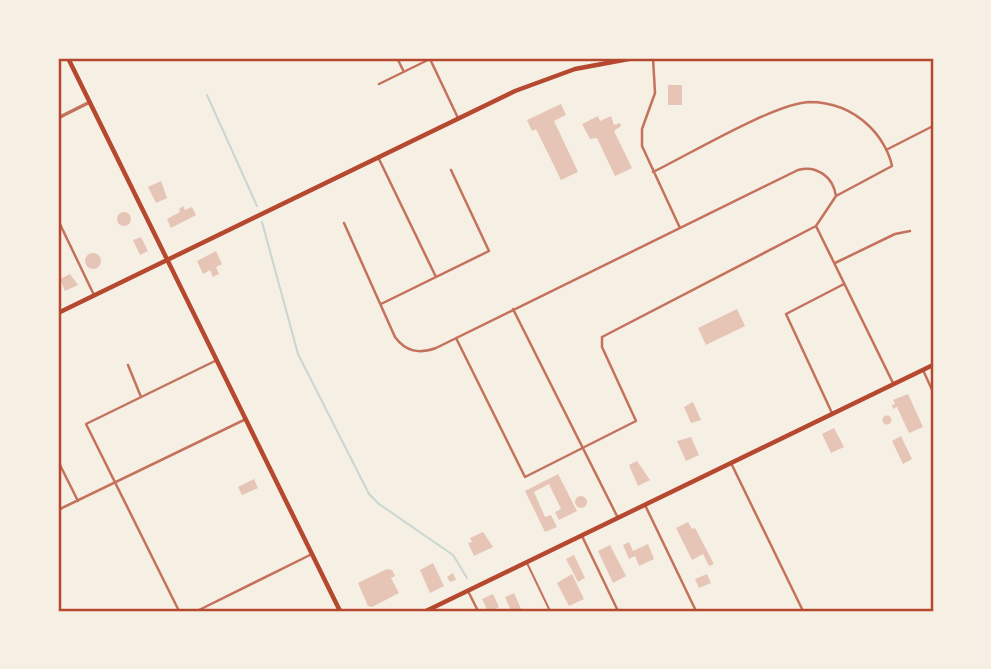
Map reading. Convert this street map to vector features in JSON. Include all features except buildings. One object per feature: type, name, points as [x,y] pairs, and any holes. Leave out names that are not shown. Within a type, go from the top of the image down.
[{"type":"main road","points":[[68,58],[340,611]]},
{"type":"main road","points":[[58,313],[458,118],[558,74],[634,58]]},
{"type":"main road","points":[[426,611],[933,365]]},
{"type":"street","points":[[397,58],[403,72]]},
{"type":"street","points":[[379,83],[431,58],[458,118]]},
{"type":"street","points":[[653,58],[654,93],[641,134],[644,152],[681,228]]},
{"type":"street","points":[[58,118],[89,102]]},
{"type":"street","points":[[456,338],[525,477],[636,421],[600,339],[816,226],[836,196],[892,167],[886,150],[871,128],[853,113],[831,105],[811,102],[781,109],[653,172]]},
{"type":"street","points":[[886,150],[933,126]]},
{"type":"street","points":[[378,157],[437,278]]},
{"type":"street","points":[[344,223],[395,337],[409,349],[425,351],[802,169],[813,169],[824,174],[832,183],[836,196]]},
{"type":"street","points":[[381,304],[489,251],[451,170]]},
{"type":"street","points":[[58,220],[94,295]]},
{"type":"street","points":[[816,226],[893,384]]},
{"type":"street","points":[[835,264],[895,234],[911,231]]},
{"type":"street","points":[[832,414],[786,314],[844,284]]},
{"type":"street","points":[[513,309],[618,518]]},
{"type":"street","points":[[179,611],[86,424],[217,360]]},
{"type":"street","points":[[128,365],[141,397]]},
{"type":"street","points":[[923,370],[933,392]]},
{"type":"street","points":[[58,510],[246,419]]},
{"type":"street","points":[[58,461],[78,501]]},
{"type":"street","points":[[731,463],[803,611]]},
{"type":"street","points":[[645,505],[696,611]]},
{"type":"street","points":[[582,536],[618,611]]},
{"type":"street","points":[[197,611],[312,554]]},
{"type":"street","points":[[468,591],[478,611]]},
{"type":"lane","points":[[526,563],[550,611]]},
{"type":"waterway","points":[[207,95],[257,206]]},
{"type":"waterway","points":[[262,222],[298,354],[369,494],[379,504],[453,555],[467,578]]}]
